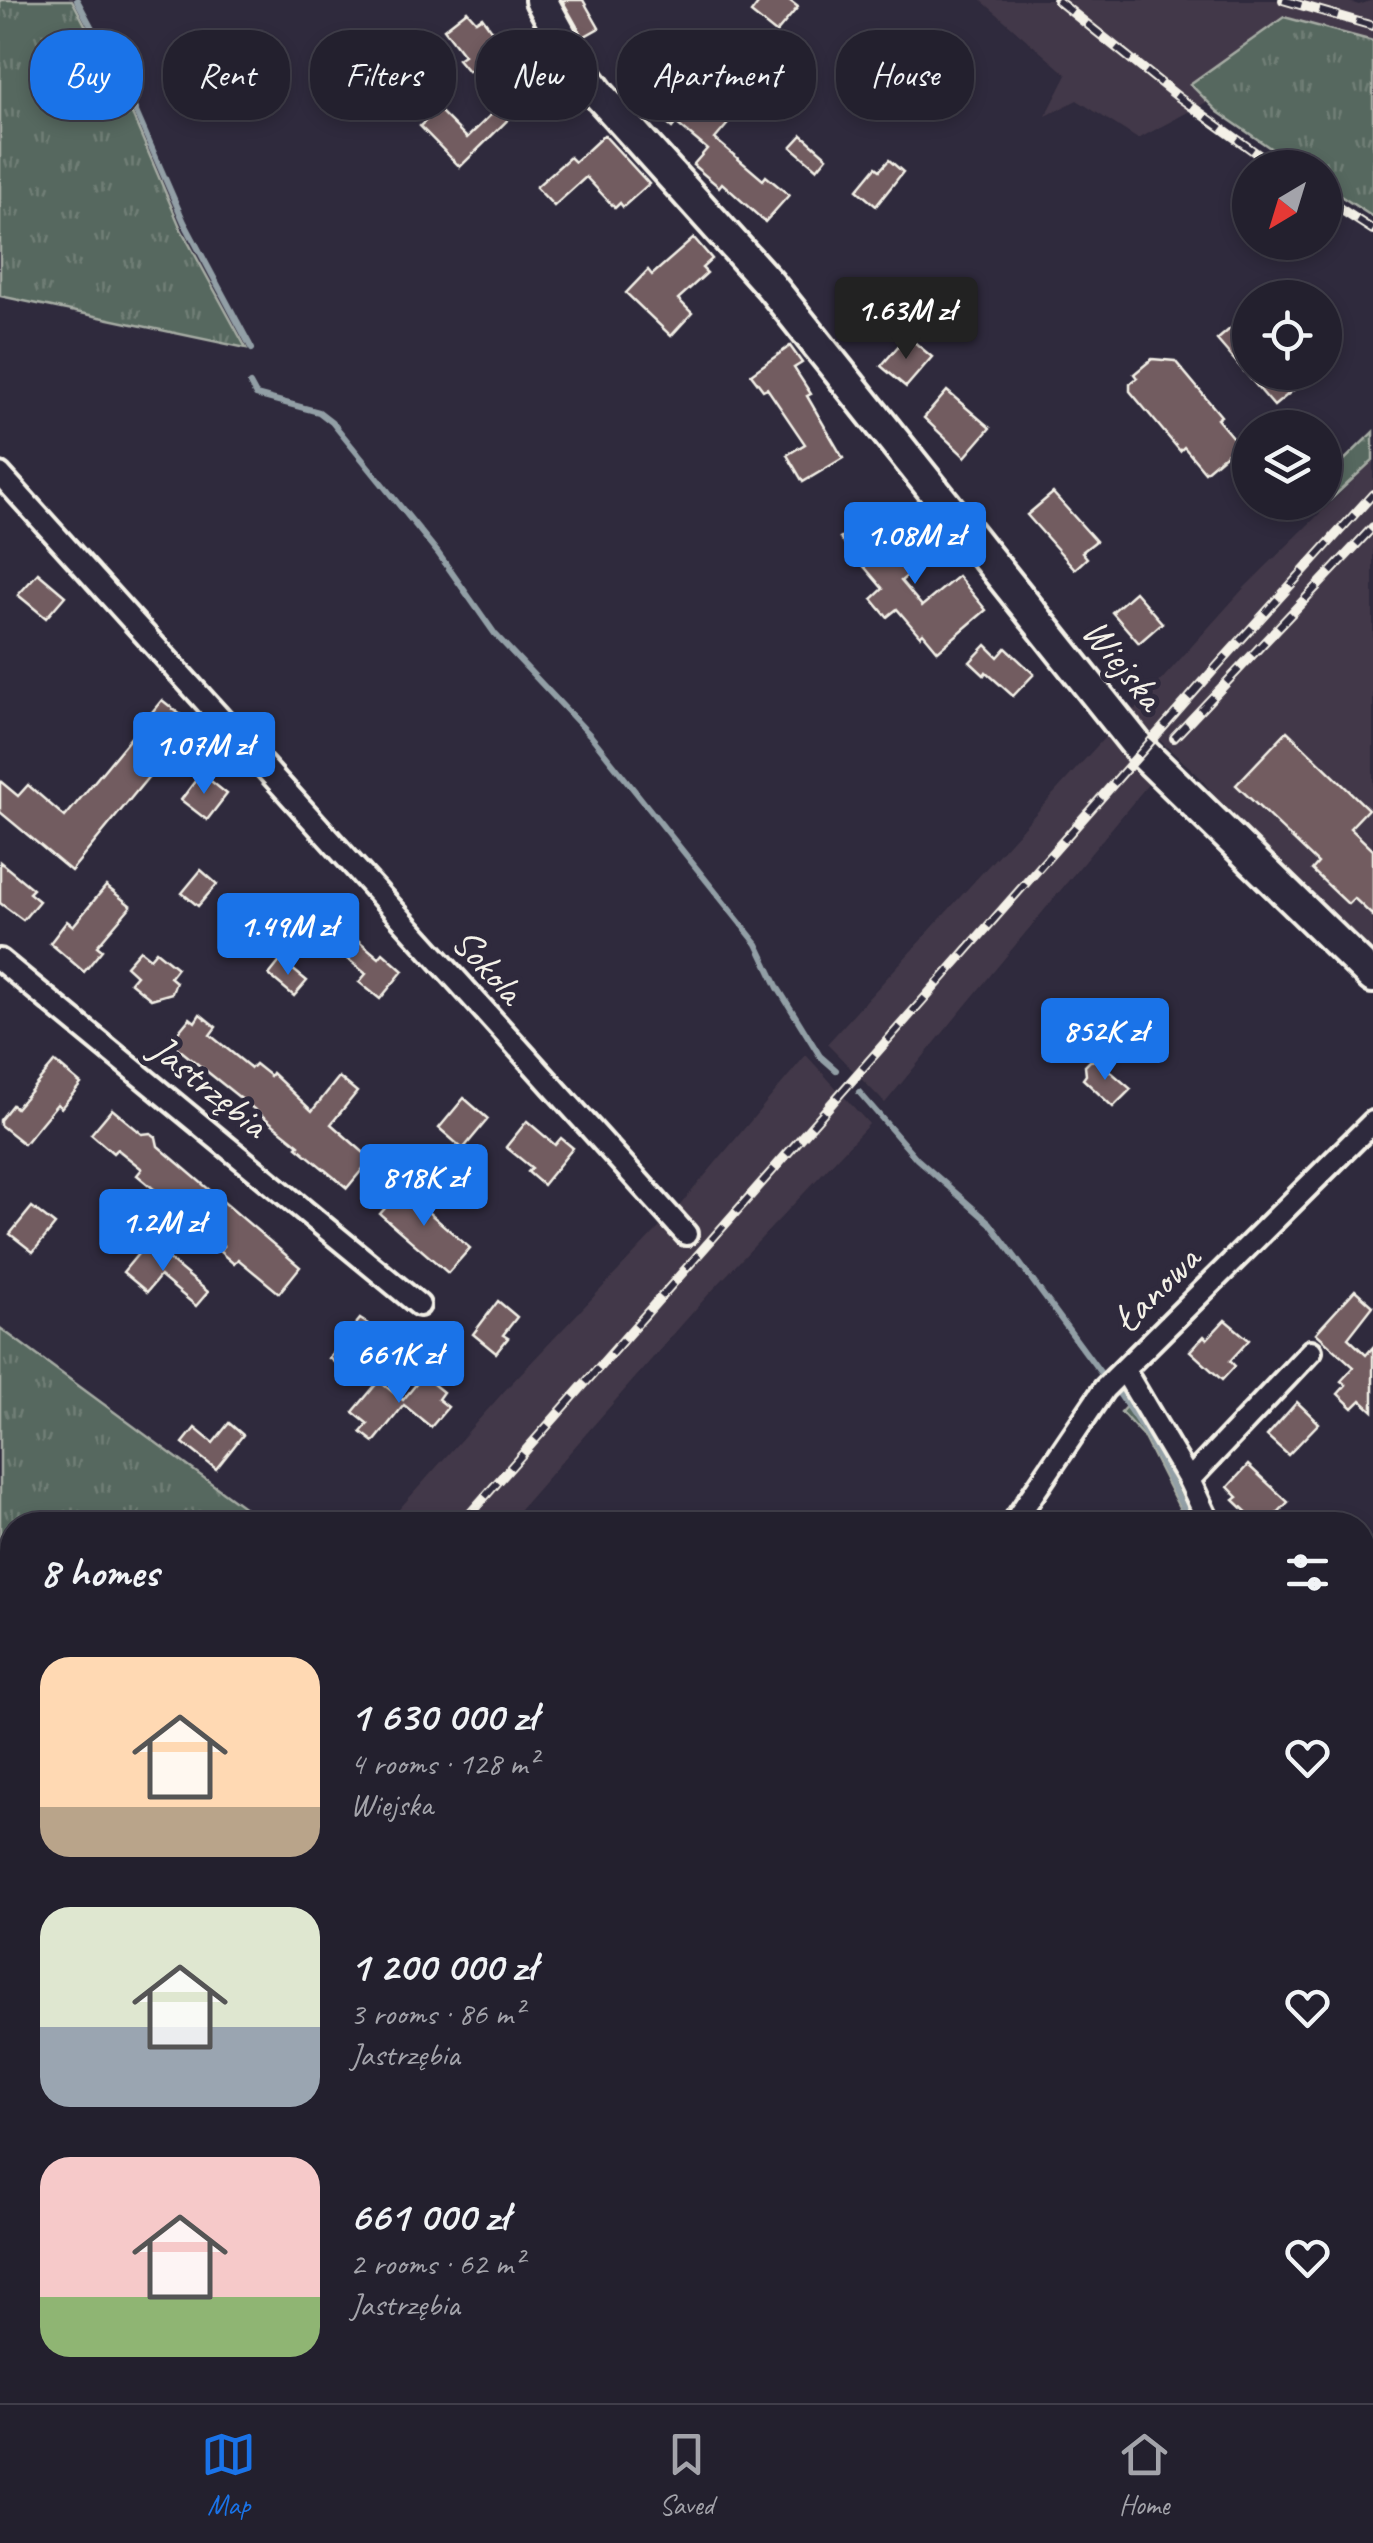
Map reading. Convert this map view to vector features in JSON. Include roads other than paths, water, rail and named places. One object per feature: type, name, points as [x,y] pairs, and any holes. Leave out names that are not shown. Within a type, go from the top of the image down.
[{"type":"street","name":"Wiejska","points":[[541,0],[575,62],[600,96],[770,284],[1142,752],[1373,977]]},
{"type":"street","name":"Sokola","points":[[0,474],[686,1234]]},
{"type":"street","name":"Jastrzębia","points":[[0,960],[419,1304]]},
{"type":"street","name":"Łanowa","points":[[1021,1512],[1104,1388],[1373,1122]]},
{"type":"street","points":[[1190,1480],[1311,1351]]},
{"type":"street","points":[[1124,1370],[1190,1480],[1204,1512]]},
{"type":"waterway","points":[[77,0],[133,105],[184,222],[252,349]]},
{"type":"waterway","points":[[250,384],[256,395],[319,412],[332,422],[438,553],[495,634],[591,736],[757,944],[778,988],[820,1056],[836,1070]]},
{"type":"waterway","points":[[859,1092],[917,1159],[990,1223],[1100,1372]]},
{"type":"waterway","points":[[1118,1392],[1148,1437],[1186,1512]]},
{"type":"railway","points":[[1057,0],[1252,150]]},
{"type":"railway","points":[[1283,0],[1373,26]]},
{"type":"railway","points":[[1342,210],[1373,230]]},
{"type":"railway","points":[[471,1512],[1373,494]]},
{"type":"railway","points":[[1174,738],[1373,527]]}]
